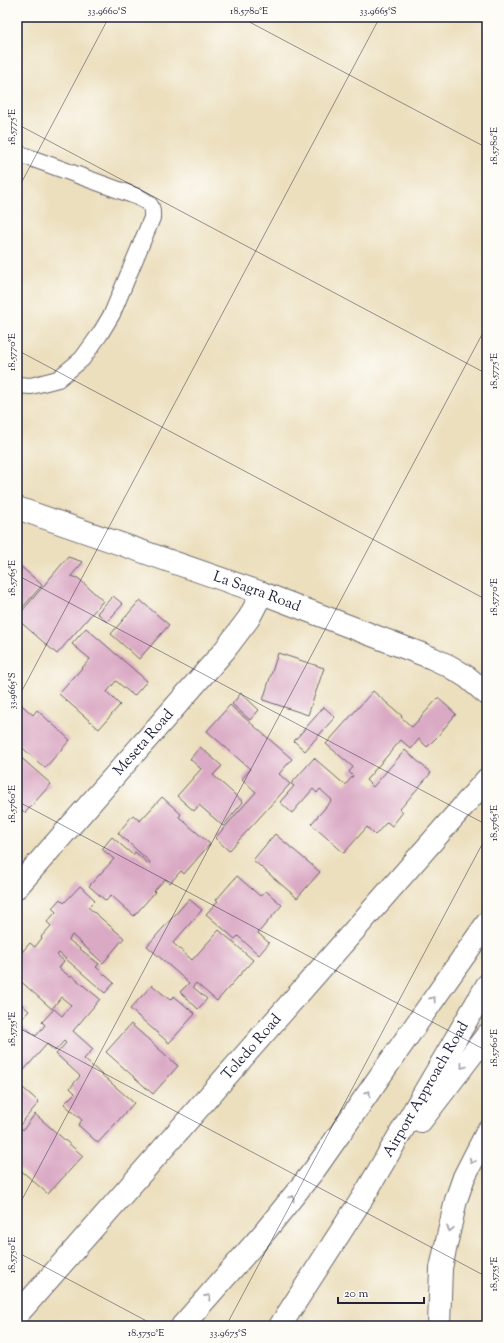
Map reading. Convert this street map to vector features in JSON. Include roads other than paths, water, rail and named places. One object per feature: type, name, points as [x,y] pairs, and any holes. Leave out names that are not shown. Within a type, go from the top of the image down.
[{"type":"main road","name":"La Sagra Road","points":[[17,508],[262,593],[432,658],[467,677],[487,694]]},
{"type":"main road","name":"Meseta Road","points":[[17,887],[224,651],[248,618],[262,593]]},
{"type":"main road","name":"Toledo Road","points":[[17,1315],[487,779]]},
{"type":"main road","points":[[182,1326],[263,1234],[315,1169],[487,923]]},
{"type":"main road","name":"Airport Approach Road","points":[[280,1326],[365,1194],[487,985]]},
{"type":"main road","name":"Airport Approach Road","points":[[365,1194],[487,1036]]},
{"type":"main road","points":[[438,1326],[441,1268],[456,1200],[464,1177],[487,1132]]},
{"type":"lane","points":[[17,153],[138,197],[149,204],[153,209],[152,218],[112,314],[82,359],[58,379],[31,386],[17,385]]}]
